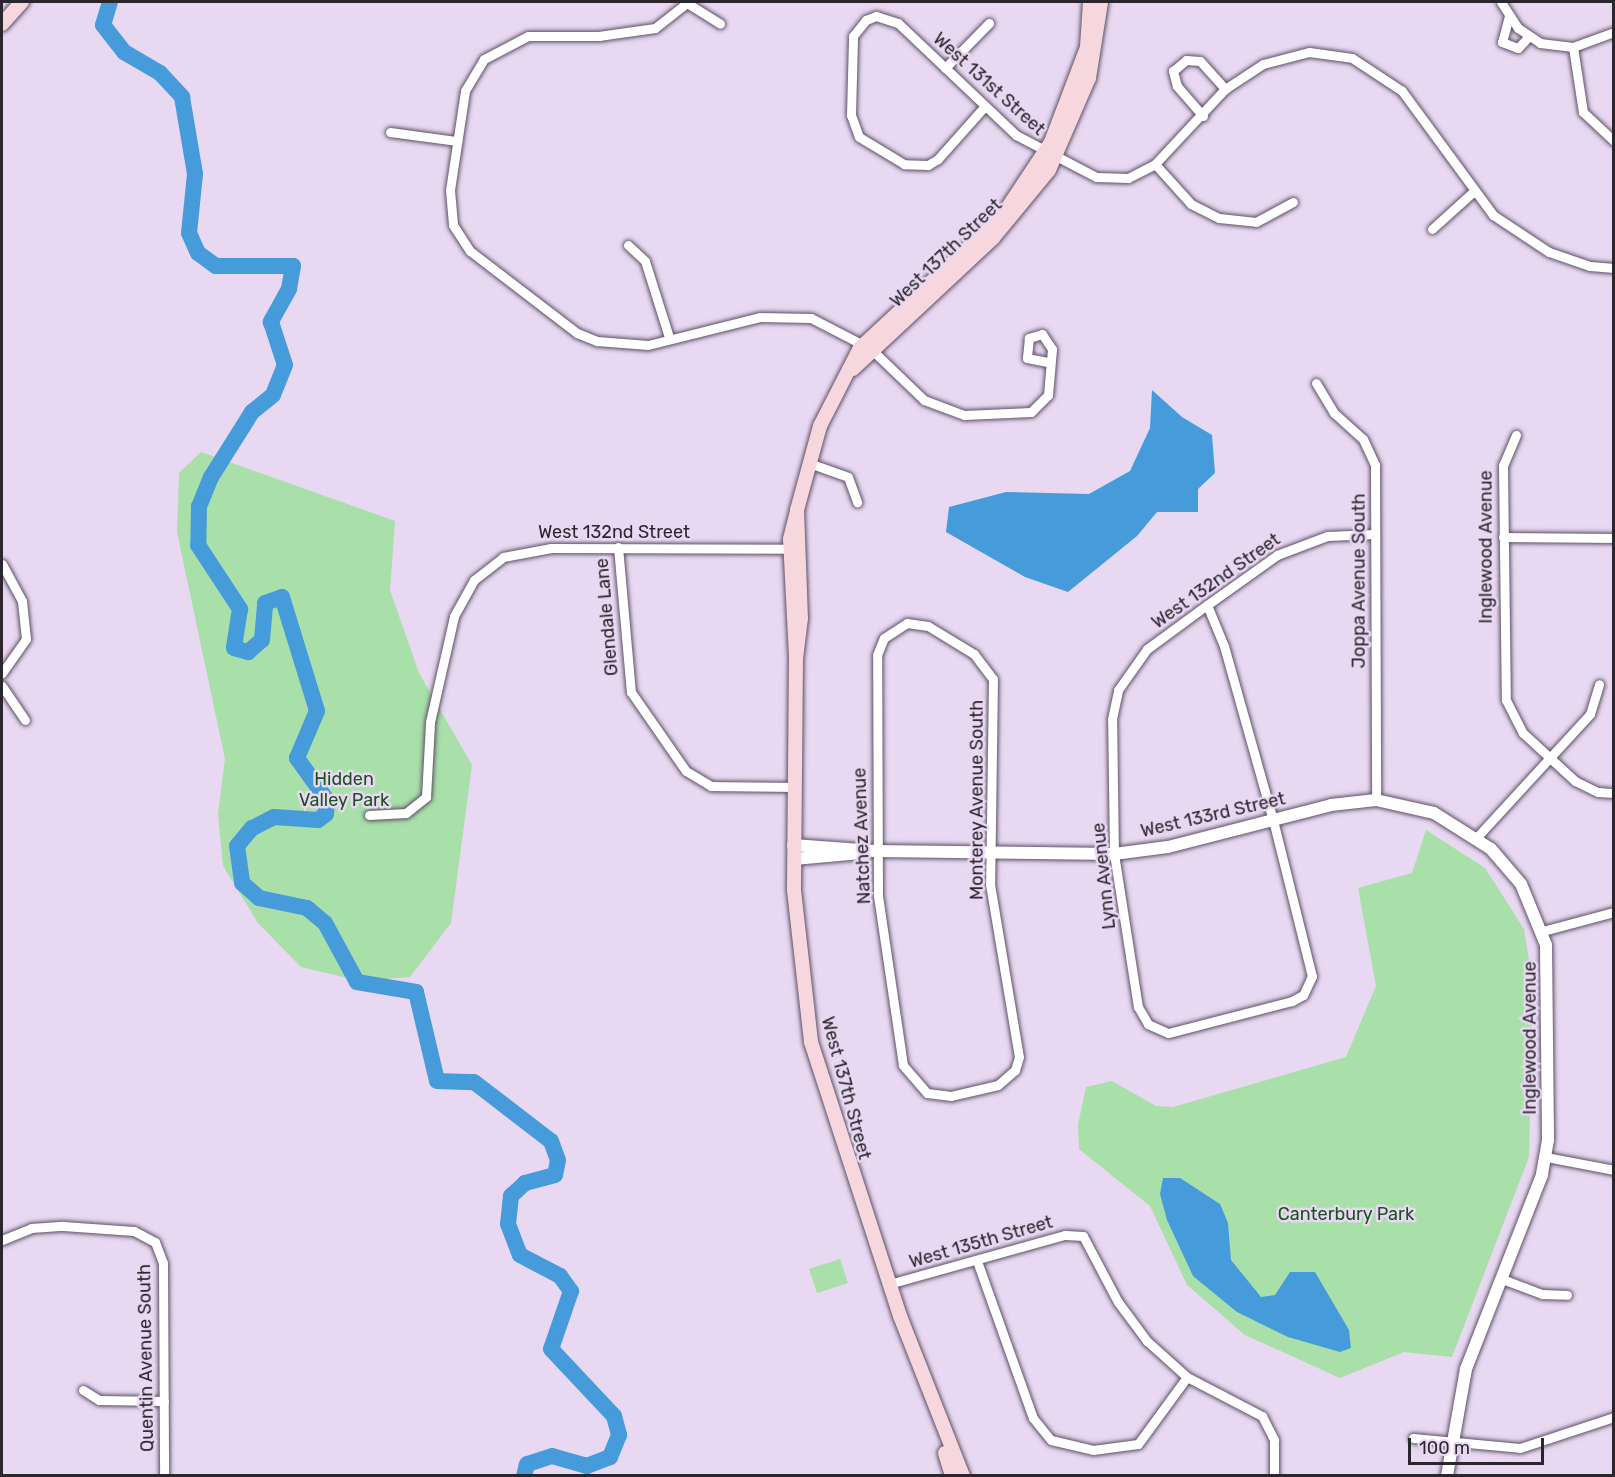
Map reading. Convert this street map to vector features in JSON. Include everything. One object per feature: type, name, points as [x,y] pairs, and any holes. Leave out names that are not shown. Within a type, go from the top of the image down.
[{"type":"main road","points":[[2,24],[22,2]]},
{"type":"main road","points":[[1090,2],[1092,48]]},
{"type":"main road","points":[[1092,48],[1101,2]]},
{"type":"main road","name":"West 137th Street","points":[[934,1407],[889,1284],[811,1042],[793,845],[797,510],[819,426],[848,374],[867,347],[993,238],[1050,157],[1092,48]]},
{"type":"main road","points":[[934,1407],[952,1476]]},
{"type":"main road","points":[[934,1407],[963,1476]]},
{"type":"street","points":[[720,24],[688,2],[655,28],[599,36],[528,36],[484,59],[465,92],[450,190],[453,225],[470,251],[577,333],[627,347],[779,315],[829,324],[867,347],[924,400],[964,415],[1031,412],[1048,395],[1047,362]]},
{"type":"street","points":[[1501,2],[1509,16],[1529,36],[1573,47],[1614,32]]},
{"type":"street","name":"West 131st Street","points":[[985,106],[928,165],[904,164],[859,137],[851,115],[850,44],[858,27],[876,16],[898,23],[985,106],[1050,157],[1096,177],[1128,178],[1155,164],[1203,116],[1225,89],[1263,64],[1309,52],[1352,58],[1402,92],[1473,192],[1502,222],[1549,252],[1590,266],[1614,268]]},
{"type":"street","points":[[1509,16],[1502,42],[1518,48],[1529,36]]},
{"type":"street","points":[[945,68],[989,23]]},
{"type":"street","points":[[1573,47],[1583,112],[1614,141]]},
{"type":"street","points":[[1203,116],[1177,86],[1173,71],[1186,60],[1200,62],[1225,89]]},
{"type":"street","points":[[390,132],[457,141]]},
{"type":"street","points":[[1155,164],[1191,204],[1219,218],[1256,222],[1293,202]]},
{"type":"street","points":[[1432,229],[1473,192]]},
{"type":"street","points":[[628,245],[645,261],[669,337]]},
{"type":"street","name":"Joppa Avenue South","points":[[1316,382],[1334,413],[1371,452],[1375,534],[1376,800]]},
{"type":"street","name":"Inglewood Avenue","points":[[1516,435],[1503,465],[1506,700],[1516,724],[1550,758],[1589,789],[1614,793]]},
{"type":"street","points":[[809,463],[848,477],[857,502]]},
{"type":"street","name":"West 132nd Street","points":[[1125,676],[1147,649],[1292,547],[1327,536],[1375,534]]},
{"type":"street","points":[[1503,537],[1611,538]]},
{"type":"street","name":"West 132nd Street","points":[[369,815],[406,813],[426,797],[436,685],[454,616],[474,580],[503,557],[527,549],[618,547],[795,549]]},
{"type":"street","name":"Glendale Lane","points":[[618,547],[631,692],[686,771],[711,786],[794,787]]},
{"type":"street","points":[[2,564],[17,587],[26,639],[2,673]]},
{"type":"street","points":[[1207,606],[1224,646],[1273,820]]},
{"type":"street","name":"Natchez Avenue","points":[[954,641],[928,626],[908,623],[890,631],[879,646],[875,851],[903,1065],[927,1093],[972,1091]]},
{"type":"street","name":"Monterey Avenue South","points":[[954,641],[984,661],[993,679],[990,884],[1019,1057],[1008,1078],[972,1091]]},
{"type":"street","name":"Lynn Avenue","points":[[1125,676],[1112,719],[1114,854],[1138,1006],[1158,1031],[1183,1033],[1274,1008],[1303,995],[1310,985],[1313,965],[1273,820]]},
{"type":"street","points":[[1477,837],[1590,714],[1599,684]]},
{"type":"street","points":[[2,686],[25,720]]},
{"type":"street","name":"West 133rd Street","points":[[793,845],[875,851],[1114,854],[1168,847],[1273,820],[1376,800],[1434,813],[1477,837]]},
{"type":"street","name":"Inglewood Avenue","points":[[1447,1476],[1450,1442],[1466,1369],[1502,1279],[1546,1157],[1549,971],[1543,931],[1521,884],[1477,837]]},
{"type":"street","name":"West 133rd Street","points":[[794,859],[875,851]]},
{"type":"street","points":[[1543,931],[1614,912]]},
{"type":"street","points":[[1546,1157],[1614,1170]]},
{"type":"street","name":"Quentin Avenue South","points":[[2,1240],[31,1228],[63,1226],[134,1231],[155,1242],[163,1263],[164,1476]]},
{"type":"street","name":"West 135th Street","points":[[889,1284],[1065,1235],[1083,1236],[1133,1325],[1187,1377]]},
{"type":"street","points":[[978,1261],[1034,1418],[1051,1440],[1092,1450],[1138,1444],[1187,1377],[1262,1416],[1274,1440],[1274,1476]]},
{"type":"street","points":[[1502,1279],[1542,1294],[1567,1295]]},
{"type":"street","points":[[83,1390],[99,1400],[164,1401]]},
{"type":"street","points":[[1413,1438],[1520,1448],[1614,1417]]},
{"type":"green space","name":"Hidden Valley Park","points":[[201,452],[395,521],[390,590],[419,673],[472,765],[451,923],[410,977],[360,981],[301,967],[258,923],[223,866],[218,814],[225,759],[177,532],[179,473]]},
{"type":"green space","name":"Canterbury Park","points":[[1426,830],[1485,868],[1524,929],[1533,985],[1529,1157],[1452,1357],[1404,1352],[1340,1378],[1245,1335],[1187,1285],[1150,1206],[1079,1149],[1078,1125],[1086,1087],[1112,1081],[1156,1106],[1173,1107],[1346,1057],[1376,986],[1358,888],[1412,873]]},
{"type":"green space","points":[[840,1259],[848,1283],[817,1293],[809,1269]]},
{"type":"water","points":[[1152,390],[1182,417],[1212,435],[1215,473],[1198,489],[1198,512],[1157,512],[1137,536],[1068,592],[1025,577],[946,532],[949,507],[1006,492],[1089,494],[1130,471],[1150,428]]},
{"type":"water","points":[[1163,1178],[1180,1178],[1220,1204],[1228,1223],[1231,1260],[1261,1297],[1275,1295],[1290,1272],[1315,1272],[1349,1330],[1351,1348],[1340,1352],[1288,1337],[1237,1312],[1193,1276],[1167,1220],[1160,1194]]},
{"type":"waterway","points":[[110,2],[103,25],[124,52],[160,73],[182,97],[195,174],[189,233],[198,253],[216,266],[293,266],[289,289],[271,322],[285,365],[273,395],[252,412],[211,477],[199,506],[198,545],[240,609],[234,648],[248,652],[262,640],[265,603],[282,597],[317,711],[297,758],[327,800],[326,814],[318,820],[274,817],[252,828],[237,846],[242,883],[259,898],[307,908],[325,923],[357,982],[416,992],[437,1081],[474,1082],[551,1141],[558,1160],[555,1175],[525,1183],[511,1196],[508,1224],[520,1255],[560,1276],[571,1291],[551,1349],[614,1416],[619,1435],[610,1457],[587,1466],[552,1456],[527,1464],[524,1476]]}]
